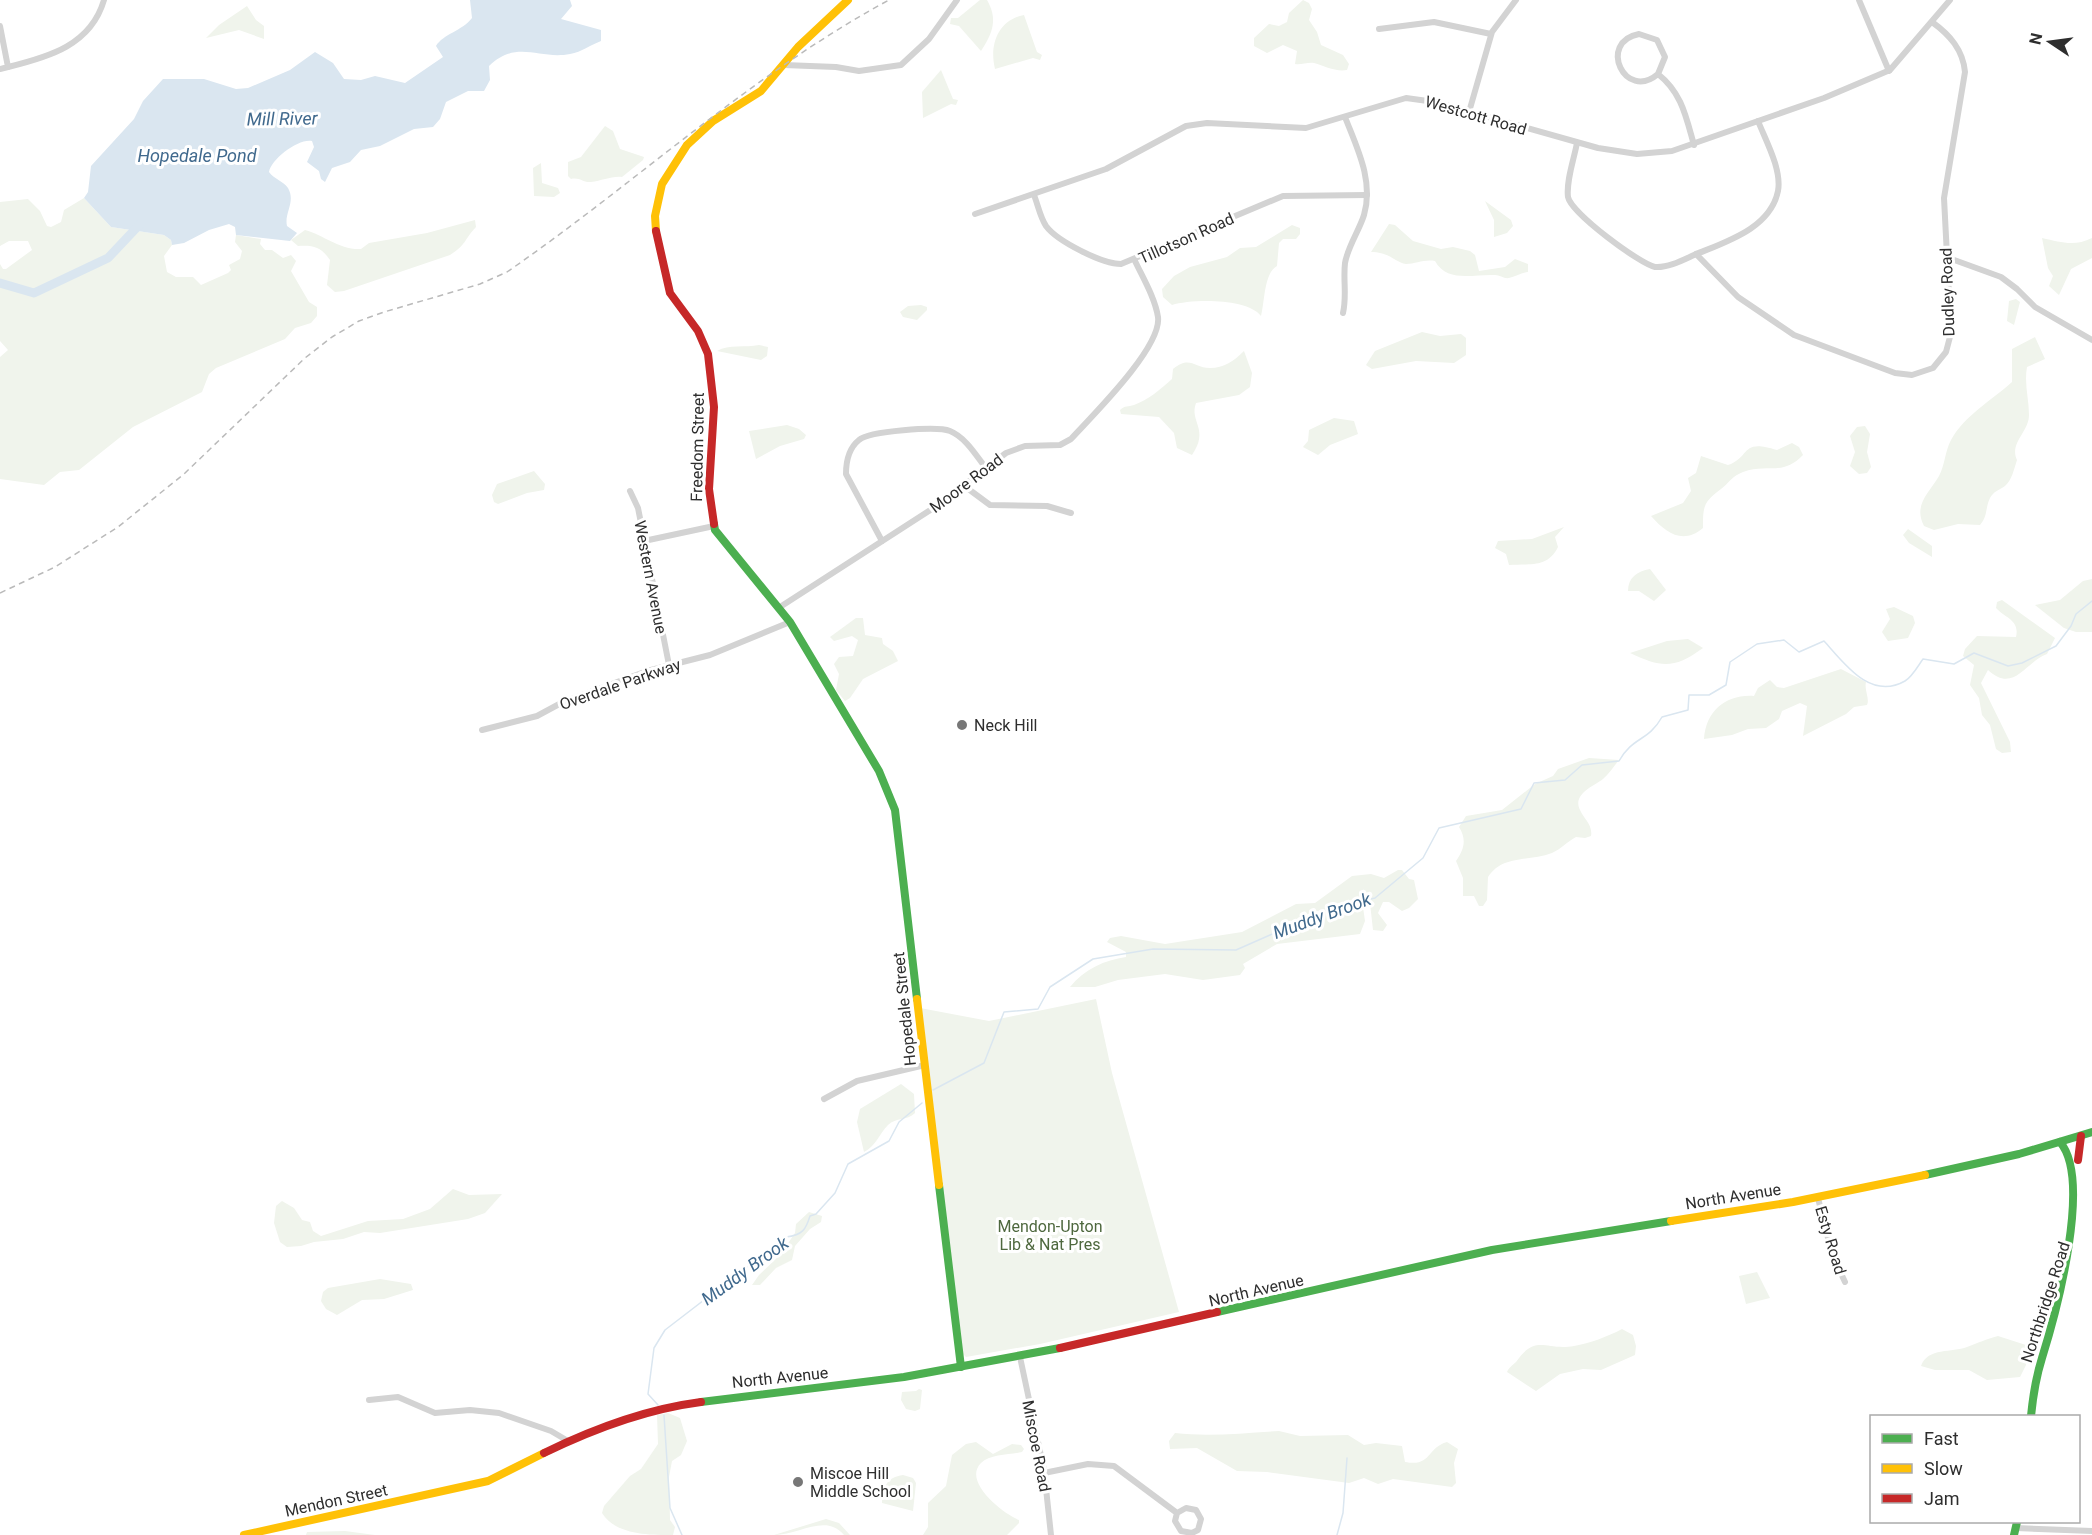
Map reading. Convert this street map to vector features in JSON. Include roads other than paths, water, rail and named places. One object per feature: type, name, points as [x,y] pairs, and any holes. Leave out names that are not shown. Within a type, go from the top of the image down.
[{"type":"main road","name":"Freedom Street","points":[[817,667],[780,607],[738,556],[719,538],[714,526],[709,489],[714,407],[708,354],[698,331],[670,293],[657,239],[656,206],[662,184],[687,145],[713,121],[761,92],[798,47],[848,0]]},
{"type":"main road","name":"Hopedale Street","points":[[817,667],[879,771],[895,810],[944,1243],[961,1366]]},
{"type":"main road","name":"North Avenue","points":[[434,1494],[498,1478],[568,1441],[608,1425],[702,1401],[837,1386],[1020,1357],[1492,1250],[1818,1198],[1991,1161],[2092,1132]]},
{"type":"main road","points":[[2081,1136],[2078,1161],[2083,1213]]},
{"type":"main road","points":[[2060,1142],[2070,1149],[2078,1161]]},
{"type":"main road","name":"Northbridge Road","points":[[2031,1415],[2039,1368],[2077,1260]]},
{"type":"main road","name":"Mendon Street","points":[[244,1535],[434,1494]]},
{"type":"street","points":[[0,69],[53,54],[77,39],[93,26],[104,0]]},
{"type":"street","points":[[784,65],[837,67],[859,71],[901,65],[929,39],[957,0]]},
{"type":"street","points":[[1469,112],[1491,34],[1502,16],[1516,0]]},
{"type":"street","points":[[1859,0],[1889,71]]},
{"type":"street","name":"Westcott Road","points":[[975,214],[1106,169],[1176,131],[1198,123],[1306,128],[1406,98],[1435,102],[1577,143],[1637,154],[1672,151],[1758,122],[1889,71],[1950,0]]},
{"type":"street","points":[[1379,29],[1434,22],[1491,34]]},
{"type":"street","name":"Dudley Road","points":[[1696,254],[1738,297],[1794,335],[1907,375],[1918,374],[1933,368],[1948,347],[1951,323],[1944,198],[1965,72],[1964,59],[1956,45],[1932,22]]},
{"type":"street","points":[[0,26],[8,67]]},
{"type":"street","points":[[1639,34],[1657,40],[1665,57],[1658,74],[1649,80],[1638,81],[1624,74],[1619,65],[1618,54],[1626,40],[1639,34]]},
{"type":"street","points":[[1658,74],[1680,98],[1695,145]]},
{"type":"street","points":[[1342,313],[1347,291],[1346,262],[1364,213],[1367,195],[1363,165],[1345,117]]},
{"type":"street","points":[[1577,143],[1568,196],[1573,208],[1583,219],[1655,267],[1676,262],[1746,232],[1761,219],[1774,201],[1778,185],[1776,170],[1758,122]]},
{"type":"street","name":"Tillotson Road","points":[[1034,195],[1043,221],[1056,236],[1114,264],[1136,261],[1283,196],[1367,195]]},
{"type":"street","points":[[1947,257],[2001,277],[2035,307],[2092,340]]},
{"type":"street","name":"Moore Road","points":[[780,607],[935,507],[985,467],[1018,447],[1060,445],[1071,439],[1150,347],[1157,330],[1158,316],[1136,261]]},
{"type":"street","points":[[882,541],[846,474],[851,450],[862,438],[885,433],[948,430],[966,443],[985,467]]},
{"type":"street","points":[[963,485],[990,505],[1047,506],[1071,513]]},
{"type":"street","name":"Western Avenue","points":[[630,491],[638,508],[669,665]]},
{"type":"street","points":[[644,541],[714,526]]},
{"type":"street","name":"Overdale Parkway","points":[[482,730],[537,716],[563,702],[669,665],[710,656],[790,622]]},
{"type":"street","points":[[824,1099],[856,1081],[925,1065]]},
{"type":"street","name":"Esty Road","points":[[1818,1198],[1832,1254],[1845,1282]]},
{"type":"street","name":"Miscoe Road","points":[[1020,1357],[1044,1473],[1051,1535]]},
{"type":"street","points":[[372,1399],[398,1397],[435,1413],[470,1410],[499,1413],[550,1431],[568,1441]]},
{"type":"street","points":[[1044,1473],[1088,1464],[1114,1466],[1176,1513]]},
{"type":"street","points":[[1186,1508],[1196,1510],[1201,1519],[1198,1530],[1192,1533],[1180,1531],[1175,1521],[1176,1513],[1186,1508]]},
{"type":"street","points":[[2016,1528],[2092,1531]]},
{"type":"water","name":"Hopedale Pond","points":[[470,0],[570,0],[572,6],[561,19],[601,30],[601,41],[570,54],[548,55],[519,52],[499,58],[489,66],[490,80],[484,91],[468,91],[446,102],[440,119],[433,127],[414,129],[380,146],[361,150],[350,162],[332,168],[325,182],[321,179],[319,171],[307,162],[314,147],[312,141],[300,143],[286,150],[275,161],[269,172],[288,188],[290,193],[287,226],[297,233],[290,241],[236,235],[235,227],[229,224],[209,230],[184,243],[172,245],[171,240],[164,235],[111,227],[84,198],[88,192],[91,166],[134,119],[143,101],[163,79],[204,79],[236,89],[248,88],[290,70],[315,52],[333,63],[344,79],[361,80],[375,76],[405,83],[443,57],[436,46],[443,38],[472,18]]},
{"type":"waterway","name":"Mill River","points":[[0,283],[34,293],[108,258],[141,223]]},
{"type":"waterway","name":"Muddy Brook","points":[[933,1090],[984,1063],[1004,1012],[1038,1009],[1050,987],[1093,959],[1153,949],[1236,950],[1329,909],[1375,898],[1423,858],[1439,828],[1521,809],[1534,783],[1565,780],[1582,765],[1619,761],[1624,753],[1651,731],[1662,717],[1688,710],[1689,695],[1709,695],[1726,685],[1730,662],[1757,644],[1784,640],[1799,652],[1824,641],[1859,677],[1869,683],[1892,686],[1908,679],[1923,659],[1954,664],[1974,653],[2008,666],[2022,663],[2056,646],[2071,626],[2076,614],[2092,601]]},
{"type":"waterway","name":"Muddy Brook","points":[[658,1405],[648,1394],[654,1348],[665,1330],[786,1237],[803,1231],[810,1216],[816,1214],[835,1193],[848,1164],[889,1141],[899,1122],[922,1103]]},
{"type":"waterway","name":"Muddy Brook","points":[[664,1415],[670,1508],[682,1535]]},
{"type":"waterway","points":[[1337,1535],[1343,1513],[1347,1458]]},
{"type":"railway","points":[[0,593],[55,567],[118,527],[184,474],[305,358],[332,337],[359,321],[480,284],[507,272],[741,96],[838,30],[889,0]]},
{"type":"place","name":"Neck Hill","points":[[962,725]]},
{"type":"place","name":"Miscoe Hill Middle School","points":[[798,1482]]},
{"type":"park label","name":"Mendon-Upton Lib & Nat Pres","points":[[1050,1235]]}]
